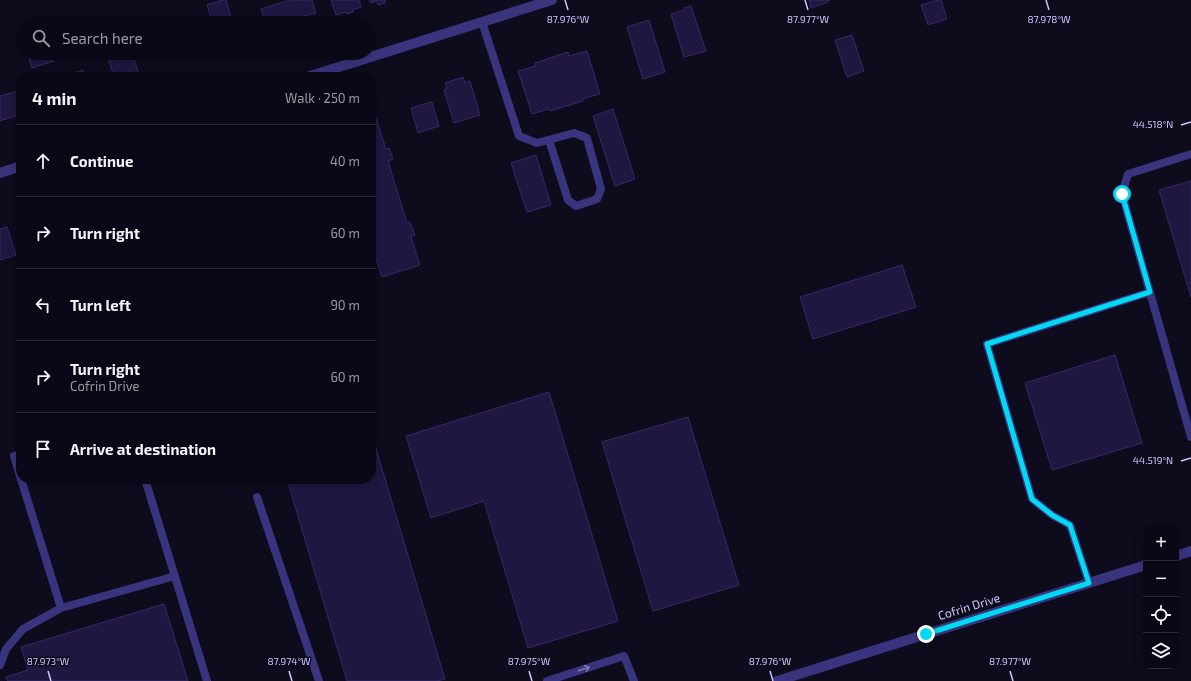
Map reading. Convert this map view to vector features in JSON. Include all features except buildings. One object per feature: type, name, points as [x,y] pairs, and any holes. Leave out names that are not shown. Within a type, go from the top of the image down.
[{"type":"street","points":[[376,55],[552,0]]},
{"type":"street","points":[[323,72],[361,60]]},
{"type":"street","points":[[0,173],[16,168]]},
{"type":"street","points":[[1179,555],[1191,551]]},
{"type":"street","name":"Cofrin Drive","points":[[777,681],[1143,566]]},
{"type":"lane","points":[[482,22],[519,136],[537,143],[574,133],[587,138],[601,189],[597,199],[576,206],[568,200],[549,140]]},
{"type":"lane","points":[[1191,154],[1128,174],[1122,194],[1191,437]]},
{"type":"lane","points":[[1089,583],[1070,525],[1052,515],[1032,499],[987,344],[1150,292]]},
{"type":"lane","points":[[23,484],[61,608]]},
{"type":"lane","points":[[147,484],[207,681]]},
{"type":"lane","points":[[257,497],[320,681]]},
{"type":"lane","points":[[0,665],[6,649],[23,629],[61,608],[175,576]]},
{"type":"lane","points":[[547,681],[624,656],[634,681]]},
{"type":"route","points":[[926,634],[1089,583],[1070,525],[1052,515],[1032,499],[987,344],[1150,292],[1122,194]]}]
